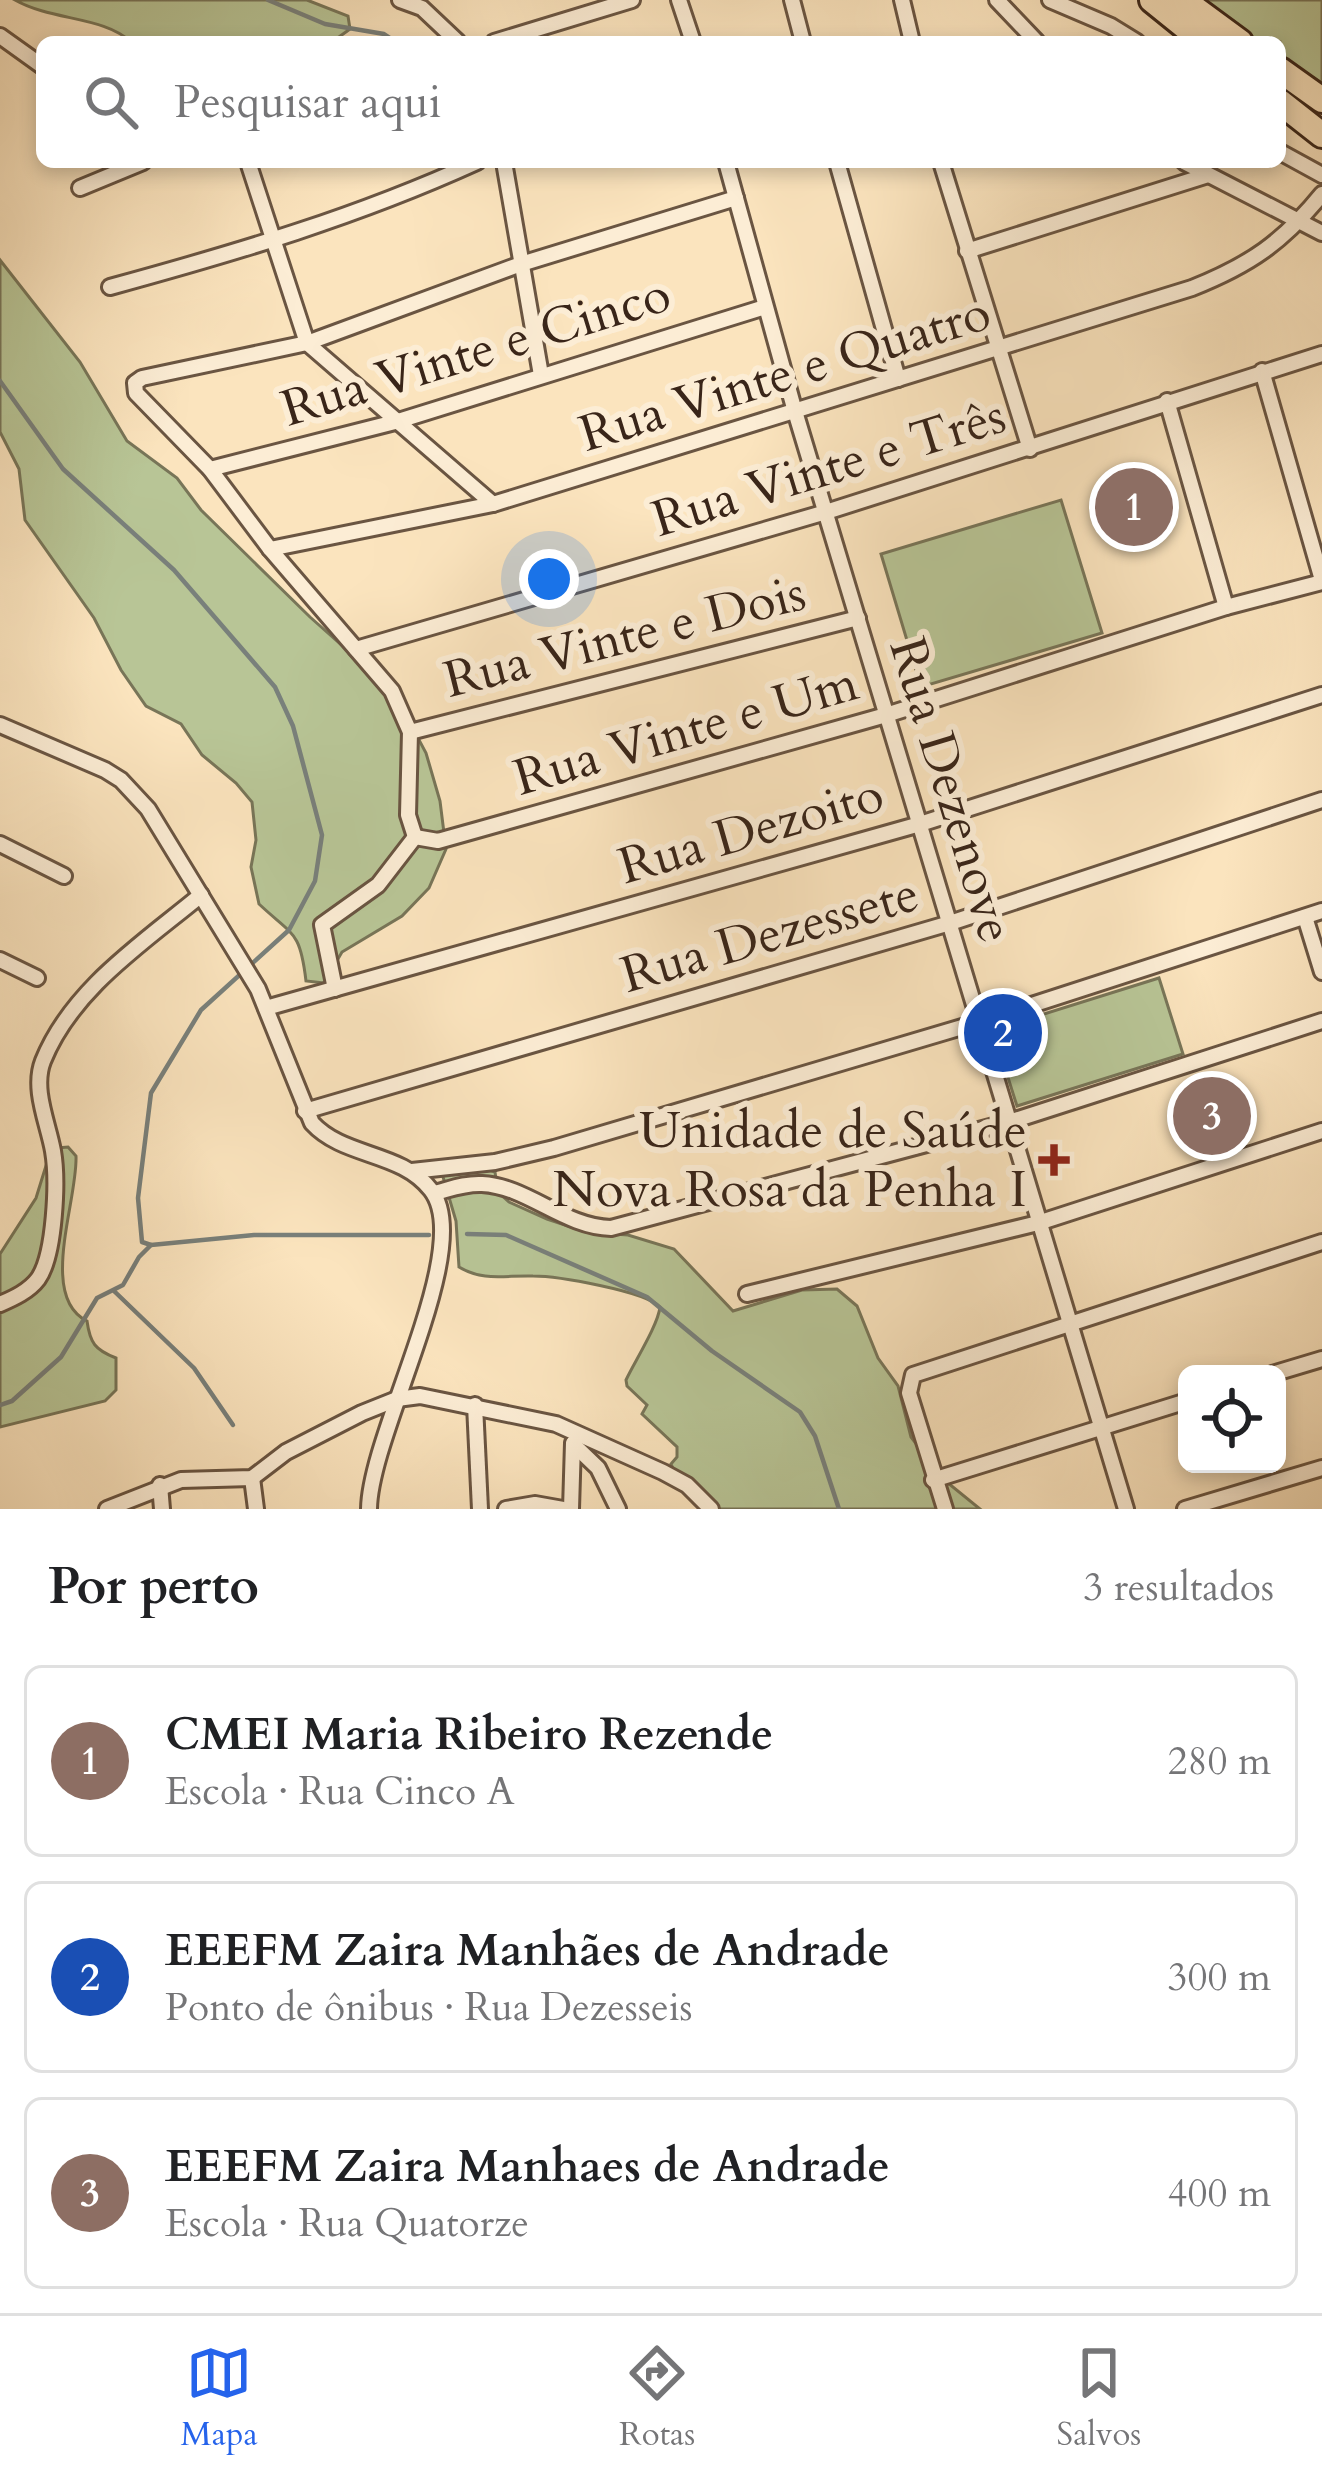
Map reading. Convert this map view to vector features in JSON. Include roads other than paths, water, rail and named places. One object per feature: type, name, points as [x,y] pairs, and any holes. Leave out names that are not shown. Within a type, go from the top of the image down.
[{"type":"highway","points":[[1152,0],[1197,36]]},
{"type":"highway","points":[[1183,0],[1232,36]]},
{"type":"highway","points":[[1286,74],[1322,100]]},
{"type":"highway","points":[[1286,107],[1322,135]]},
{"type":"street","points":[[400,0],[435,17],[452,36]]},
{"type":"street","points":[[508,36],[573,7],[632,0]]},
{"type":"street","points":[[679,0],[691,36]]},
{"type":"street","points":[[792,0],[801,36]]},
{"type":"street","points":[[902,0],[911,36]]},
{"type":"street","points":[[997,0],[1030,36]]},
{"type":"street","points":[[1050,0],[1127,36]]},
{"type":"street","points":[[0,37],[36,62]]},
{"type":"street","points":[[1286,155],[1322,175]]},
{"type":"street","points":[[80,188],[128,168]]},
{"type":"street","points":[[250,168],[307,344],[493,504]]},
{"type":"street","points":[[110,287],[272,243],[369,210],[464,168]]},
{"type":"street","points":[[505,168],[541,375]]},
{"type":"street","name":"Rua Dezenove","points":[[728,168],[794,408],[1126,1509]]},
{"type":"street","points":[[839,168],[898,379]]},
{"type":"street","points":[[943,168],[1030,449]]},
{"type":"street","points":[[1195,168],[1322,233]]},
{"type":"street","points":[[967,251],[1208,175]]},
{"type":"street","name":"Rua Vinte e Quatro","points":[[270,549],[493,504],[1192,288],[1259,258],[1322,194]]},
{"type":"street","points":[[335,988],[322,925],[369,893],[416,837],[408,815],[410,732],[392,691],[209,470],[136,393],[135,383],[307,344],[521,264],[736,198]]},
{"type":"street","name":"Rua Vinte e Cinco","points":[[209,470],[395,422],[765,307]]},
{"type":"street","name":"Rua Vinte e Três","points":[[356,649],[826,512],[1322,354]]},
{"type":"street","points":[[1262,371],[1322,581]]},
{"type":"street","points":[[1167,401],[1226,607]]},
{"type":"street","name":"Rua Vinte e Um","points":[[416,837],[438,841],[886,715],[1322,581]]},
{"type":"street","name":"Rua Vinte e Dois","points":[[410,732],[858,618]]},
{"type":"street","name":"Rua Dezoito","points":[[266,1008],[920,824],[1322,694]]},
{"type":"street","points":[[0,725],[121,780],[148,809],[247,969],[305,1111],[322,1133],[412,1171],[434,1193],[445,1236],[376,1459],[370,1509]]},
{"type":"street","name":"Rua Dezessete","points":[[305,1111],[950,923],[1322,800]]},
{"type":"street","points":[[0,844],[64,876]]},
{"type":"street","points":[[0,1304],[28,1289],[46,1260],[55,1166],[39,1078],[53,1039],[65,1018],[104,976],[201,895]]},
{"type":"street","points":[[412,1171],[523,1157],[980,1022],[1322,911]]},
{"type":"street","points":[[1305,917],[1322,972]]},
{"type":"street","points":[[0,960],[37,978]]},
{"type":"street","points":[[434,1193],[465,1185],[496,1186],[577,1222],[610,1228],[1010,1122],[1322,1021]]},
{"type":"street","points":[[747,1294],[1038,1222],[1322,1131]]},
{"type":"street","points":[[945,1509],[908,1393],[910,1380],[919,1371],[1322,1242]]},
{"type":"street","points":[[1286,1370],[1322,1358]]},
{"type":"street","points":[[107,1509],[181,1480],[252,1478],[286,1452],[362,1413],[420,1396],[533,1417],[687,1485],[711,1509]]},
{"type":"street","points":[[933,1480],[1178,1404]]},
{"type":"street","points":[[475,1405],[480,1509]]},
{"type":"street","points":[[506,1509],[535,1504],[567,1509],[573,1438]]},
{"type":"street","points":[[573,1438],[598,1468],[618,1509]]},
{"type":"street","points":[[1185,1509],[1322,1468]]},
{"type":"street","points":[[252,1478],[256,1509]]},
{"type":"street","points":[[160,1485],[162,1509]]},
{"type":"waterway","points":[[268,0],[325,24],[387,36]]},
{"type":"waterway","points":[[0,381],[63,469],[174,570],[275,687],[293,726],[322,835],[315,881],[289,930],[201,1010],[151,1093],[138,1198],[142,1242],[151,1245]]},
{"type":"waterway","points":[[467,1234],[506,1235],[647,1297],[712,1351],[800,1412],[815,1436],[839,1509]]},
{"type":"waterway","points":[[0,1405],[12,1401],[61,1357],[97,1298],[123,1285],[151,1245],[254,1235],[429,1235]]},
{"type":"waterway","points":[[114,1291],[194,1368],[233,1425]]},
{"type":"place","name":"CMEI Maria Ribeiro Rezende","points":[[1134,507]]},
{"type":"place","name":"EEEFM Zaira Manhães de Andrade","points":[[1003,1033]]},
{"type":"place","name":"EEEFM Zaira Manhaes de Andrade","points":[[1212,1116]]},
{"type":"place","name":"Unidade de Saúde Nova Rosa da Penha I","points":[[1054,1160]]}]
